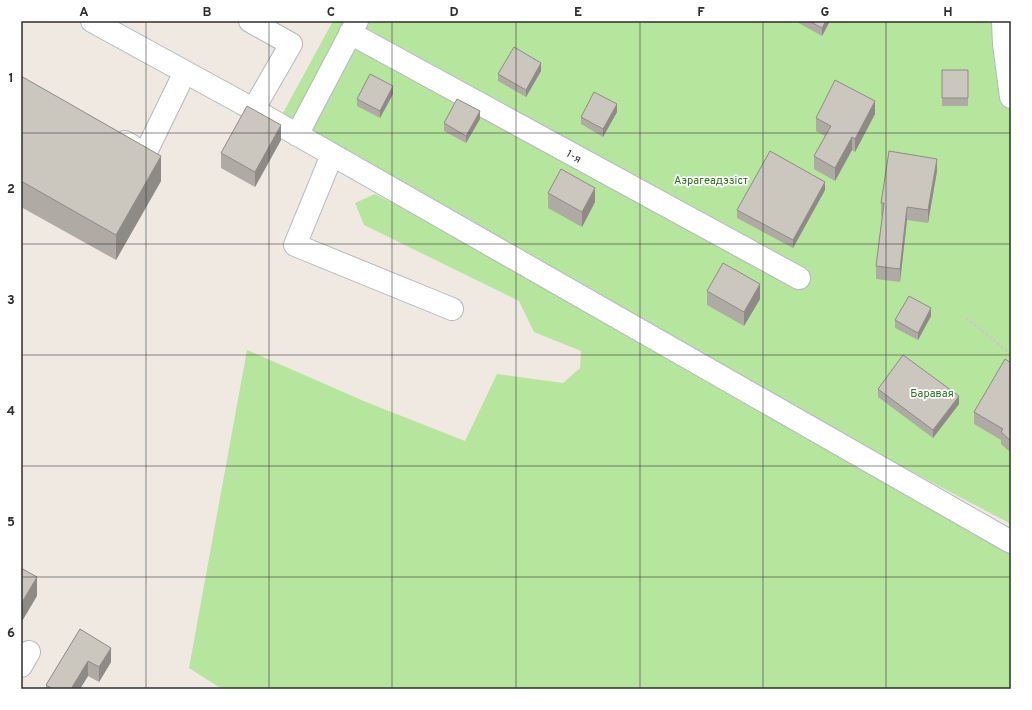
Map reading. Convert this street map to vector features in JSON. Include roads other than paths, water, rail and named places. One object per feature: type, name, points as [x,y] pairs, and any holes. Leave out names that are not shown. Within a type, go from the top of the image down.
[{"type":"street","points":[[92,21],[253,110],[1011,542]]},
{"type":"street","points":[[250,21],[291,44],[253,110]]},
{"type":"street","points":[[1003,21],[1004,44],[1011,97]]},
{"type":"street","points":[[296,135],[354,27]]},
{"type":"street","name":"1-я","points":[[354,27],[798,278]]},
{"type":"street","points":[[111,134],[145,154],[185,72]]},
{"type":"street","points":[[332,155],[295,245],[452,309]]},
{"type":"park label","name":"Аэрагеадэзіст","points":[[711,180]]},
{"type":"park label","name":"Баравая","points":[[932,393]]}]
